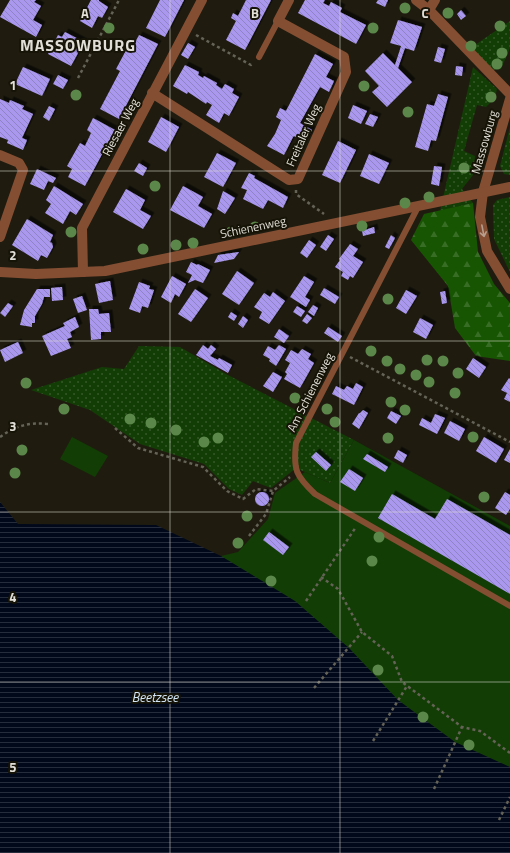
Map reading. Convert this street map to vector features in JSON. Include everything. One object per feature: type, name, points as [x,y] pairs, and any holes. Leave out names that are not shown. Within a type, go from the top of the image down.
[{"type":"street","name":"Riesaer Weg","points":[[83,272],[82,228],[202,0]]},
{"type":"street","points":[[278,21],[289,0]]},
{"type":"street","points":[[416,0],[429,10],[510,94]]},
{"type":"street","points":[[429,10],[435,0]]},
{"type":"street","name":"Freitaler Weg","points":[[152,93],[289,180],[298,179],[346,72],[344,58],[278,21]]},
{"type":"street","name":"Massowburg","points":[[510,99],[483,192],[480,217],[487,250],[510,289]]},
{"type":"street","points":[[0,155],[19,163],[24,170],[0,237]]},
{"type":"street","name":"Schienenweg","points":[[0,272],[36,274],[105,271],[510,187]]},
{"type":"lane","points":[[259,58],[278,21]]},
{"type":"lane","name":"Am Schienenweg","points":[[297,472],[294,459],[296,443],[418,207]]},
{"type":"lane","points":[[297,472],[302,481],[315,494],[510,606]]},
{"type":"path","points":[[78,78],[119,0]]},
{"type":"path","points":[[186,30],[251,65],[259,58]]},
{"type":"path","points":[[298,179],[296,194],[338,223]]},
{"type":"path","points":[[342,353],[510,442]]},
{"type":"path","points":[[0,437],[11,429],[36,423],[48,424]]},
{"type":"path","points":[[114,428],[138,448],[203,467],[227,491],[243,499],[256,489],[273,491]]},
{"type":"path","points":[[248,536],[266,514],[273,491],[297,472]]},
{"type":"path","points":[[306,601],[361,520]]},
{"type":"path","points":[[321,577],[338,589],[362,632],[392,656],[402,682],[462,727],[480,731],[510,753]]},
{"type":"path","points":[[314,688],[362,632]]},
{"type":"path","points":[[373,741],[407,686]]},
{"type":"path","points":[[434,789],[462,727]]},
{"type":"path","points":[[499,820],[510,797]]},
{"type":"green space","points":[[510,21],[510,48],[501,69],[490,70],[472,47]]},
{"type":"green space","points":[[473,67],[497,89],[495,98],[486,107],[477,105],[464,151],[475,156],[473,175],[462,189],[473,203],[440,211]]},
{"type":"green space","points":[[510,127],[510,175],[504,174],[500,166]]},
{"type":"green space","points":[[510,197],[510,272],[494,239],[493,205],[497,200]]},
{"type":"green space","points":[[473,203],[478,252],[494,284],[510,303],[510,361],[476,356],[455,328],[448,286],[411,240],[424,214]]},
{"type":"green space","points":[[139,346],[180,347],[226,374],[354,440],[330,483],[296,468],[271,488],[253,481],[242,495],[229,489],[204,464],[140,444],[90,410],[31,390],[102,367],[124,369]]},
{"type":"green space","points":[[72,437],[108,456],[95,477],[60,459]]},
{"type":"green space","name":"Beetzsee","points":[[354,440],[510,526],[510,853],[45,853],[194,645],[221,556],[238,552],[268,519],[275,493],[305,472],[330,483]]},
{"type":"water","name":"Beetzsee","points":[[0,502],[18,524],[156,525],[221,556],[295,601],[349,648],[398,700],[455,742],[510,767],[510,853],[0,853]]},
{"type":"building","points":[[10,0],[36,0],[34,2],[41,6],[33,20],[42,25],[36,37],[0,17]]},
{"type":"building","points":[[91,0],[99,0],[108,7],[102,18],[98,16],[92,28],[80,21]]},
{"type":"building","points":[[160,0],[184,0],[165,37],[146,28]]},
{"type":"building","points":[[246,0],[271,0],[245,50],[226,40],[236,21],[231,18],[233,13],[238,16]]},
{"type":"building","points":[[305,0],[325,0],[323,3],[329,6],[331,2],[342,8],[340,12],[366,25],[356,44],[298,13]]},
{"type":"building","points":[[378,0],[388,0],[385,7],[376,3]]},
{"type":"building","points":[[461,10],[466,16],[461,20],[457,14]]},
{"type":"building","points":[[398,20],[422,27],[414,51],[405,48],[398,68],[412,82],[387,107],[372,92],[379,86],[365,71],[383,53],[395,65],[401,46],[390,43]]},
{"type":"building","points":[[65,32],[84,42],[71,66],[48,54],[58,35],[62,37]]},
{"type":"building","points":[[139,35],[158,44],[119,119],[100,109],[120,71],[116,69],[128,46],[132,48]]},
{"type":"building","points":[[188,43],[195,47],[188,59],[181,55]]},
{"type":"building","points":[[438,47],[445,49],[441,63],[434,61]]},
{"type":"building","points":[[315,54],[333,64],[326,77],[334,81],[329,92],[320,87],[300,123],[312,130],[305,142],[294,136],[284,155],[267,146],[275,134],[281,120],[276,117],[280,108],[286,111]]},
{"type":"building","points":[[185,65],[199,72],[198,75],[203,78],[204,76],[217,83],[216,85],[222,89],[225,84],[234,89],[232,93],[239,97],[229,116],[224,113],[219,123],[206,115],[212,105],[207,102],[206,104],[188,92],[187,94],[173,86]]},
{"type":"building","points":[[456,66],[463,67],[462,76],[455,75]]},
{"type":"building","points":[[23,67],[50,79],[42,96],[15,84]]},
{"type":"building","points":[[58,75],[68,80],[63,89],[53,84]]},
{"type":"building","points":[[438,94],[448,97],[436,141],[431,140],[428,151],[415,147],[427,104],[434,106]]},
{"type":"building","points":[[0,99],[9,103],[10,100],[24,106],[22,109],[33,114],[22,138],[27,140],[23,150],[7,143],[8,140],[0,137]]},
{"type":"building","points":[[353,105],[367,111],[361,124],[348,118]]},
{"type":"building","points":[[49,106],[55,109],[49,121],[43,117]]},
{"type":"building","points":[[370,114],[378,117],[373,127],[365,124]]},
{"type":"building","points":[[161,117],[179,127],[166,152],[148,142]]},
{"type":"building","points":[[93,118],[115,130],[85,186],[68,177],[72,169],[67,166],[80,143],[85,146],[91,133],[87,130]]},
{"type":"building","points":[[338,141],[356,150],[340,183],[322,175]]},
{"type":"building","points":[[217,153],[236,163],[223,187],[204,177]]},
{"type":"building","points":[[369,154],[389,163],[379,184],[360,176]]},
{"type":"building","points":[[139,163],[147,168],[143,176],[134,171]]},
{"type":"building","points":[[434,166],[442,167],[439,186],[431,184]]},
{"type":"building","points":[[37,169],[56,178],[53,183],[48,181],[44,190],[30,184]]},
{"type":"building","points":[[249,173],[255,176],[254,178],[288,197],[283,208],[268,200],[263,209],[243,199],[247,190],[241,188]]},
{"type":"building","points":[[54,186],[83,204],[76,215],[70,211],[63,224],[45,213],[51,204],[46,200]]},
{"type":"building","points":[[183,186],[203,197],[198,206],[212,214],[204,228],[170,210]]},
{"type":"building","points":[[126,189],[145,200],[140,210],[151,216],[143,229],[113,212]]},
{"type":"building","points":[[223,191],[235,198],[225,214],[217,209]]},
{"type":"building","points":[[27,219],[53,235],[50,242],[52,243],[53,247],[47,258],[41,255],[38,261],[12,245]]},
{"type":"building","points":[[374,227],[375,233],[363,236],[362,231]]},
{"type":"building","points":[[328,235],[334,239],[326,251],[320,247]]},
{"type":"building","points":[[391,235],[395,238],[389,249],[385,247]]},
{"type":"building","points":[[309,240],[316,245],[307,258],[300,253]]},
{"type":"building","points":[[350,244],[358,249],[353,256],[363,262],[353,278],[350,276],[348,280],[341,276],[343,272],[335,267]]},
{"type":"building","points":[[239,252],[234,259],[214,263],[218,255]]},
{"type":"building","points":[[191,262],[210,270],[203,283],[195,280],[188,283],[192,275],[186,272]]},
{"type":"building","points":[[237,271],[254,283],[239,305],[222,294]]},
{"type":"building","points":[[172,276],[186,284],[179,297],[175,294],[171,303],[161,297]]},
{"type":"building","points":[[304,276],[314,282],[305,297],[310,300],[306,307],[290,297]]},
{"type":"building","points":[[110,281],[113,300],[99,303],[95,284]]},
{"type":"building","points":[[139,282],[150,286],[149,289],[154,290],[148,308],[142,306],[140,313],[129,309]]},
{"type":"building","points":[[62,287],[63,300],[52,301],[51,288]]},
{"type":"building","points":[[324,288],[339,297],[335,304],[320,295]]},
{"type":"building","points":[[37,289],[50,289],[50,297],[44,297],[35,316],[35,323],[32,323],[32,327],[20,325],[24,310]]},
{"type":"building","points":[[195,289],[208,298],[191,322],[178,314]]},
{"type":"building","points":[[406,290],[417,296],[406,314],[396,308]]},
{"type":"building","points":[[445,291],[447,303],[442,304],[440,292]]},
{"type":"building","points":[[273,292],[285,301],[269,324],[259,318],[262,312],[254,307],[264,293],[270,297]]},
{"type":"building","points":[[82,296],[87,310],[78,313],[73,299]]},
{"type":"building","points":[[8,303],[13,306],[5,317],[0,313]]},
{"type":"building","points":[[313,305],[318,308],[314,316],[308,312]]},
{"type":"building","points":[[297,306],[305,311],[301,317],[293,312]]},
{"type":"building","points":[[89,309],[98,309],[99,314],[109,313],[111,332],[101,332],[101,339],[91,340]]},
{"type":"building","points":[[231,312],[237,316],[234,321],[228,317]]},
{"type":"building","points":[[307,314],[312,318],[307,324],[302,321]]},
{"type":"building","points":[[243,316],[248,320],[243,328],[238,324]]},
{"type":"building","points":[[75,317],[79,327],[70,332],[72,337],[67,339],[71,348],[51,356],[42,336],[65,326],[63,323]]},
{"type":"building","points":[[420,318],[433,325],[426,339],[413,332]]},
{"type":"building","points":[[328,327],[342,336],[338,342],[324,333]]},
{"type":"building","points":[[279,329],[289,336],[284,343],[274,337]]},
{"type":"building","points":[[18,342],[23,353],[5,362],[0,350]]},
{"type":"building","points":[[203,345],[208,349],[211,345],[216,349],[210,356],[218,360],[219,358],[232,365],[228,373],[196,355]]},
{"type":"building","points":[[279,345],[286,349],[276,366],[269,361],[270,359],[263,355],[268,346],[275,350]]},
{"type":"building","points":[[302,349],[311,354],[308,359],[314,363],[300,388],[284,379],[287,374],[285,372],[290,363],[285,360],[291,350],[298,354]]},
{"type":"building","points":[[473,358],[486,367],[479,378],[466,369]]},
{"type":"building","points":[[273,372],[282,377],[273,392],[263,386]]},
{"type":"building","points":[[509,378],[510,402],[504,399],[507,393],[501,390]]},
{"type":"building","points":[[356,383],[363,387],[354,405],[332,394],[336,386],[344,390],[347,386],[353,389]]},
{"type":"building","points":[[363,410],[368,413],[359,429],[352,424],[359,413]]},
{"type":"building","points":[[391,411],[401,416],[396,424],[387,418]]},
{"type":"building","points":[[435,414],[445,418],[437,434],[419,425],[422,418],[431,423]]},
{"type":"building","points":[[450,421],[465,429],[459,441],[444,433]]},
{"type":"building","points":[[484,437],[504,449],[496,463],[476,451]]},
{"type":"building","points":[[510,449],[510,463],[504,460]]},
{"type":"building","points":[[398,450],[407,455],[403,463],[394,458]]},
{"type":"building","points":[[316,452],[331,465],[326,471],[311,457]]},
{"type":"building","points":[[367,454],[388,467],[385,472],[363,459]]},
{"type":"building","points":[[349,469],[363,478],[355,491],[340,482]]},
{"type":"building","points":[[262,492],[267,494],[269,499],[267,504],[262,506],[257,504],[255,499],[257,494]]},
{"type":"building","points":[[505,492],[510,495],[510,509],[506,515],[495,508]]},
{"type":"building","points":[[392,494],[435,519],[447,499],[510,535],[510,594],[378,518]]},
{"type":"building","points":[[269,532],[289,547],[283,555],[263,540]]},
{"type":"district","name":"MASSOWBURG","points":[[78,45]]}]
